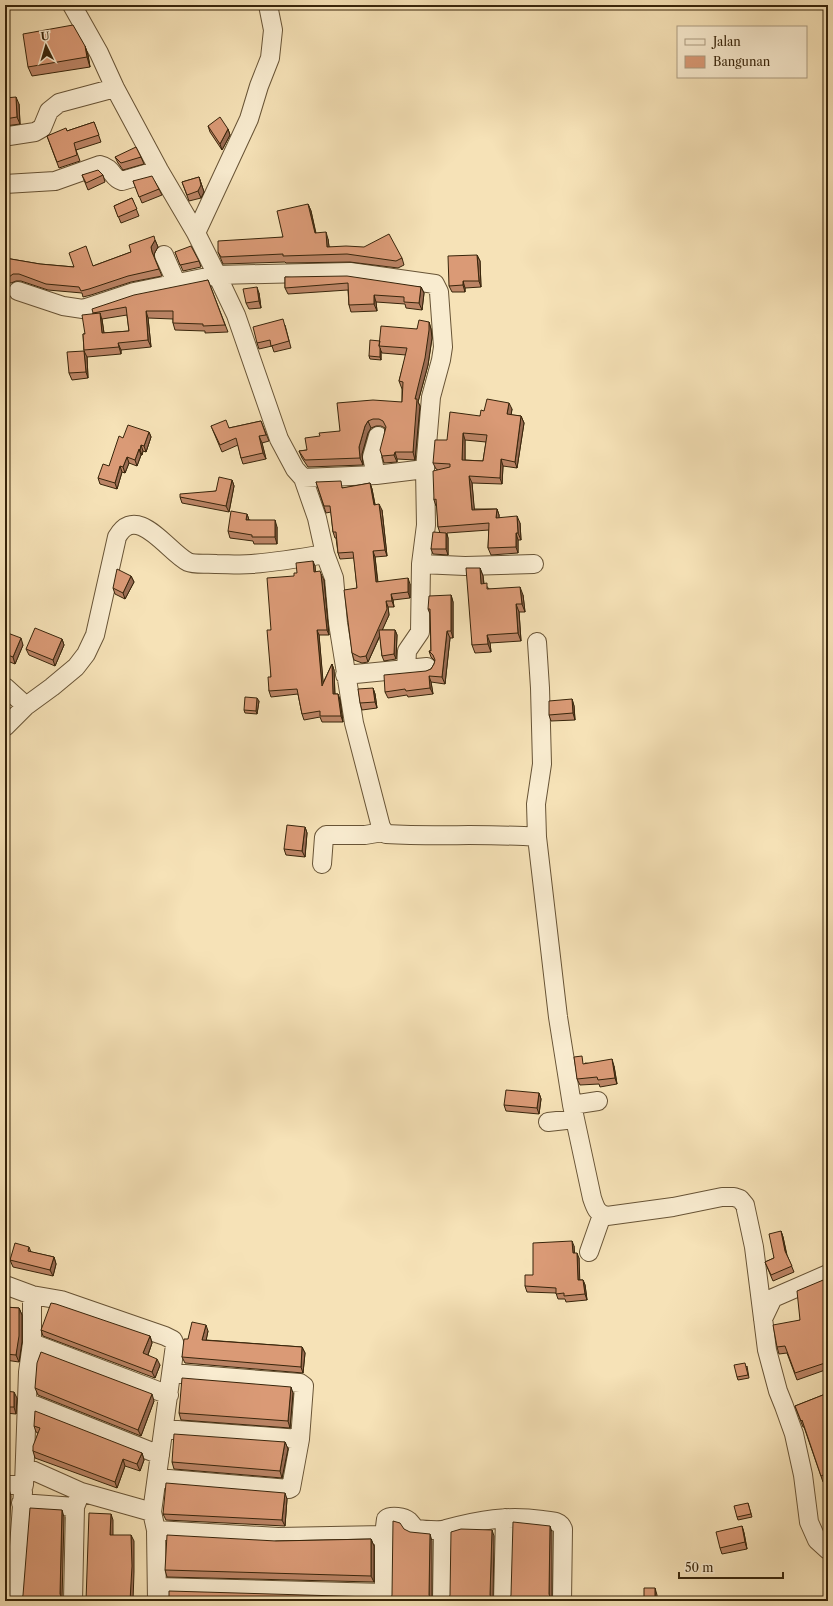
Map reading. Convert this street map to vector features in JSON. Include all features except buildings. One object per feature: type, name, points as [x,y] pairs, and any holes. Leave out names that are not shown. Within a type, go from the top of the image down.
[{"type":"street","points":[[72,5],[99,53],[159,170],[196,233],[217,275],[236,315],[279,440],[295,469],[303,478],[317,518],[325,554],[334,578],[338,623],[356,730],[383,832]]},
{"type":"street","points":[[196,233],[249,119],[259,86],[270,58],[273,30],[268,5]]},
{"type":"street","points":[[5,136],[35,132],[42,128],[49,111],[59,103],[116,88]]},
{"type":"street","points":[[5,184],[55,181],[100,165],[108,167],[118,180],[122,181],[159,170]]},
{"type":"street","points":[[164,255],[176,282]]},
{"type":"street","points":[[18,291],[63,306],[83,309],[134,292],[176,282],[217,275],[350,272],[435,284],[439,292],[443,347],[442,360],[431,397],[426,469],[426,525],[421,564],[420,632],[407,651],[406,669]]},
{"type":"street","points":[[376,475],[372,457],[378,436]]},
{"type":"street","points":[[303,478],[376,475],[426,469]]},
{"type":"street","points":[[5,727],[26,706],[76,667],[86,654],[95,635],[117,537],[124,528],[136,524],[142,526],[156,535],[164,544],[189,562],[251,564],[325,554]]},
{"type":"street","points":[[421,564],[465,566],[534,564]]},
{"type":"street","points":[[537,642],[542,764],[536,804],[537,837],[558,1017],[574,1112],[592,1198],[598,1213],[606,1216],[673,1207],[722,1197],[734,1197],[740,1199],[745,1205],[754,1247],[767,1350],[778,1391],[794,1434],[803,1474],[809,1522],[817,1540],[828,1550]]},
{"type":"street","points":[[346,675],[427,667]]},
{"type":"street","points":[[5,687],[26,706]]},
{"type":"street","points":[[322,864],[324,837],[326,835],[383,832],[386,834],[401,835],[475,834],[537,837]]},
{"type":"street","points":[[548,1122],[598,1102]]},
{"type":"street","points":[[589,1252],[602,1215]]},
{"type":"street","points":[[763,1319],[773,1298],[828,1274]]},
{"type":"street","points":[[5,1285],[32,1295],[61,1300],[171,1339],[175,1345],[152,1512],[156,1530],[157,1594],[384,1597],[384,1535],[386,1519],[388,1517],[404,1518],[418,1528],[444,1530],[465,1523],[505,1518],[523,1518],[557,1522],[562,1526],[562,1601]]},
{"type":"street","points":[[15,1601],[21,1503],[24,1485],[28,1372],[32,1343],[32,1295]]},
{"type":"street","points":[[32,1343],[169,1395]]},
{"type":"street","points":[[157,1478],[289,1489],[292,1488],[300,1440],[304,1386],[300,1383],[172,1373]]},
{"type":"street","points":[[27,1402],[160,1455]]},
{"type":"street","points":[[164,1429],[300,1440]]},
{"type":"street","points":[[25,1467],[78,1499]]},
{"type":"street","points":[[5,1485],[24,1485]]},
{"type":"street","points":[[73,1601],[78,1499]]},
{"type":"street","points":[[21,1503],[78,1499],[152,1512]]},
{"type":"street","points":[[503,1601],[505,1518]]},
{"type":"street","points":[[156,1530],[278,1537],[384,1535]]},
{"type":"street","points":[[442,1601],[444,1530]]}]
